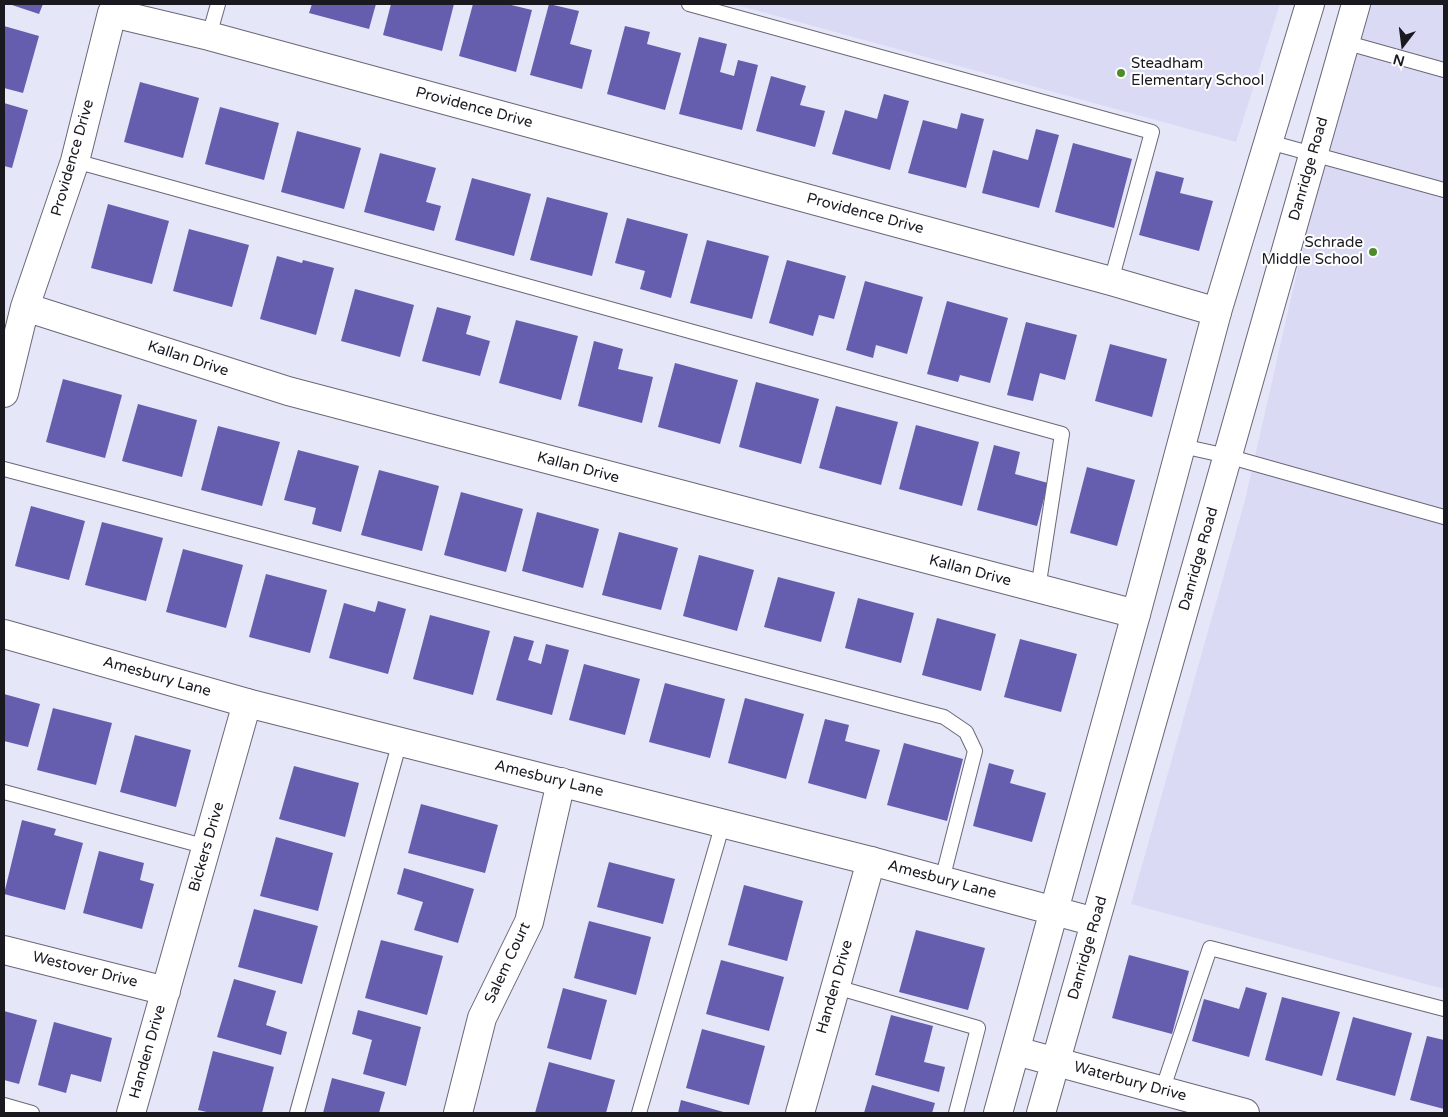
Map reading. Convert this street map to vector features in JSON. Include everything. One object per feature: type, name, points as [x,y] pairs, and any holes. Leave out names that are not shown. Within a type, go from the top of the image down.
[{"type":"street","points":[[998,1113],[1182,446],[1217,312],[1310,4]]},
{"type":"street","name":"Danridge Road","points":[[1041,1113],[1356,4]]},
{"type":"street","name":"Providence Drive","points":[[4,394],[24,307],[75,161],[112,13],[208,36],[1111,281],[1217,312]]},
{"type":"street","name":"Kallan Drive","points":[[24,307],[288,391],[1136,614]]},
{"type":"street","name":"Amesbury Lane","points":[[4,634],[247,703],[871,861],[1095,922]]},
{"type":"street","name":"Bickers Drive","points":[[166,991],[247,703]]},
{"type":"street","name":"Salem Court","points":[[458,1113],[482,1018],[529,922],[561,782]]},
{"type":"street","name":"Handen Drive","points":[[800,1113],[871,861]]},
{"type":"street","name":"Westover Drive","points":[[4,950],[166,991]]},
{"type":"street","name":"Handen Drive","points":[[131,1113],[166,991]]},
{"type":"street","name":"Waterbury Drive","points":[[1016,1051],[1245,1113]]},
{"type":"lane","points":[[208,36],[218,4]]},
{"type":"lane","points":[[689,4],[1152,132],[1111,281]]},
{"type":"lane","points":[[1344,42],[1444,70]]},
{"type":"lane","points":[[1269,142],[1444,190]]},
{"type":"lane","points":[[75,161],[1062,434],[1038,589]]},
{"type":"lane","points":[[1182,446],[1227,456],[1443,514]]},
{"type":"lane","points":[[4,469],[944,716],[966,732],[974,751],[942,880]]},
{"type":"lane","points":[[297,1113],[400,741]]},
{"type":"lane","points":[[4,792],[207,847]]},
{"type":"lane","points":[[639,1113],[723,823]]},
{"type":"lane","points":[[1162,1091],[1210,948],[1444,1009]]},
{"type":"lane","points":[[836,987],[978,1028],[956,1113]]},
{"type":"lane","points":[[4,1105],[32,1113]]},
{"type":"shaded area","name":"Steadham Elementary School","points":[[733,4],[1280,4],[1236,142]]},
{"type":"shaded area","name":"Schrade Middle School","points":[[1358,4],[1444,4],[1444,989],[1131,904],[1245,500]]},
{"type":"building","points":[[9,4],[43,4],[39,14]]},
{"type":"building","points":[[312,4],[376,4],[369,29],[309,13]]},
{"type":"building","points":[[391,4],[454,4],[442,51],[383,35]]},
{"type":"building","points":[[473,4],[507,4],[532,10],[516,72],[459,56]]},
{"type":"building","points":[[549,4],[579,11],[570,44],[592,50],[582,89],[530,75]]},
{"type":"building","points":[[4,26],[39,36],[23,93],[4,88]]},
{"type":"building","points":[[625,26],[650,32],[647,44],[681,53],[665,110],[607,94]]},
{"type":"building","points":[[699,37],[727,44],[720,72],[734,76],[738,60],[758,65],[742,130],[679,114]]},
{"type":"building","points":[[771,76],[806,86],[800,105],[825,111],[815,147],[756,131]]},
{"type":"building","points":[[140,82],[199,98],[183,158],[124,142]]},
{"type":"building","points":[[884,94],[909,101],[890,170],[832,154],[845,110],[877,119]]},
{"type":"building","points":[[4,103],[28,110],[12,168],[4,166]]},
{"type":"building","points":[[220,107],[279,123],[264,180],[205,164]]},
{"type":"building","points":[[961,113],[984,119],[966,188],[908,173],[923,120],[957,129]]},
{"type":"building","points":[[1036,129],[1059,135],[1039,208],[982,193],[993,150],[1028,160]]},
{"type":"building","points":[[297,131],[361,148],[344,209],[281,192]]},
{"type":"building","points":[[1073,143],[1132,159],[1114,228],[1055,212]]},
{"type":"building","points":[[380,153],[436,168],[426,202],[441,206],[434,231],[364,212]]},
{"type":"building","points":[[1156,171],[1184,178],[1180,193],[1213,201],[1199,251],[1139,235]]},
{"type":"building","points":[[472,178],[531,194],[514,256],[455,240]]},
{"type":"building","points":[[547,197],[608,213],[592,276],[530,260]]},
{"type":"building","points":[[108,204],[169,221],[152,284],[91,268]]},
{"type":"building","points":[[627,218],[688,234],[671,298],[640,289],[645,271],[615,263]]},
{"type":"building","points":[[189,229],[249,245],[232,307],[173,291]]},
{"type":"building","points":[[707,240],[769,256],[752,319],[690,303]]},
{"type":"building","points":[[277,256],[302,263],[303,260],[334,268],[316,335],[260,319]]},
{"type":"building","points":[[787,260],[846,276],[834,319],[819,315],[813,336],[769,323]]},
{"type":"building","points":[[865,281],[923,297],[907,354],[876,345],[873,358],[846,350]]},
{"type":"building","points":[[355,289],[414,305],[400,357],[341,341]]},
{"type":"building","points":[[947,301],[1008,318],[990,383],[960,375],[958,382],[927,374]]},
{"type":"building","points":[[437,307],[471,316],[466,334],[490,341],[480,376],[422,361]]},
{"type":"building","points":[[516,320],[578,336],[561,400],[499,383]]},
{"type":"building","points":[[1026,322],[1077,335],[1065,380],[1040,373],[1033,401],[1007,395]]},
{"type":"building","points":[[594,341],[623,349],[618,369],[653,377],[642,423],[578,406]]},
{"type":"building","points":[[1110,344],[1167,359],[1152,417],[1095,401]]},
{"type":"building","points":[[675,363],[738,380],[720,444],[658,427]]},
{"type":"building","points":[[63,379],[122,395],[105,458],[46,442]]},
{"type":"building","points":[[756,382],[819,399],[801,464],[739,447]]},
{"type":"building","points":[[138,404],[197,420],[182,477],[122,461]]},
{"type":"building","points":[[836,406],[898,422],[881,485],[819,468]]},
{"type":"building","points":[[916,425],[979,442],[962,506],[899,489]]},
{"type":"building","points":[[218,426],[280,442],[262,506],[201,490]]},
{"type":"building","points":[[994,445],[1020,452],[1015,474],[1048,483],[1037,526],[977,510]]},
{"type":"building","points":[[298,450],[359,466],[341,532],[312,524],[316,508],[284,500]]},
{"type":"building","points":[[1087,467],[1135,480],[1117,546],[1070,533]]},
{"type":"building","points":[[379,470],[439,486],[422,551],[361,535]]},
{"type":"building","points":[[461,492],[523,509],[506,572],[444,555]]},
{"type":"building","points":[[31,506],[85,521],[69,580],[15,566]]},
{"type":"building","points":[[537,512],[599,529],[583,588],[522,571]]},
{"type":"building","points":[[102,522],[163,538],[146,601],[85,585]]},
{"type":"building","points":[[619,532],[678,548],[661,610],[602,595]]},
{"type":"building","points":[[183,549],[243,565],[226,628],[166,612]]},
{"type":"building","points":[[699,555],[754,570],[737,631],[683,616]]},
{"type":"building","points":[[266,574],[327,590],[310,653],[249,637]]},
{"type":"building","points":[[778,577],[835,592],[821,642],[764,627]]},
{"type":"building","points":[[858,598],[914,613],[901,663],[845,648]]},
{"type":"building","points":[[378,601],[406,609],[388,674],[329,658],[344,603],[375,612]]},
{"type":"building","points":[[430,615],[490,631],[473,695],[413,679]]},
{"type":"building","points":[[937,618],[996,634],[981,691],[922,675]]},
{"type":"building","points":[[514,636],[534,641],[528,660],[541,664],[546,644],[569,650],[552,715],[496,700]]},
{"type":"building","points":[[1020,639],[1077,654],[1061,712],[1004,697]]},
{"type":"building","points":[[584,664],[640,679],[625,735],[569,720]]},
{"type":"building","points":[[665,683],[725,699],[710,758],[649,742]]},
{"type":"building","points":[[4,694],[40,704],[28,747],[4,741]]},
{"type":"building","points":[[745,698],[804,714],[786,779],[728,763]]},
{"type":"building","points":[[53,708],[112,723],[96,785],[37,770]]},
{"type":"building","points":[[825,719],[849,725],[845,741],[880,750],[866,799],[808,783]]},
{"type":"building","points":[[135,735],[191,750],[176,807],[120,792]]},
{"type":"building","points":[[904,743],[963,759],[947,821],[887,805]]},
{"type":"building","points":[[989,763],[1014,770],[1010,783],[1046,793],[1032,842],[973,826]]},
{"type":"building","points":[[294,766],[359,783],[345,837],[279,819]]},
{"type":"building","points":[[421,804],[498,825],[485,873],[408,853]]},
{"type":"building","points":[[22,820],[56,829],[54,835],[83,843],[65,910],[4,894]]},
{"type":"building","points":[[276,837],[333,853],[318,911],[260,896]]},
{"type":"building","points":[[99,851],[144,863],[140,880],[154,884],[142,929],[83,913]]},
{"type":"building","points":[[609,862],[675,879],[663,924],[597,907]]},
{"type":"building","points":[[404,868],[474,889],[458,943],[414,930],[423,902],[397,894]]},
{"type":"building","points":[[744,885],[803,901],[787,961],[728,945]]},
{"type":"building","points":[[254,909],[318,926],[302,984],[238,967]]},
{"type":"building","points":[[589,921],[651,937],[636,995],[574,978]]},
{"type":"building","points":[[916,930],[985,948],[968,1010],[899,992]]},
{"type":"building","points":[[381,940],[443,956],[427,1015],[365,998]]},
{"type":"building","points":[[1129,955],[1189,971],[1172,1034],[1112,1018]]},
{"type":"building","points":[[721,960],[784,977],[769,1031],[706,1014]]},
{"type":"building","points":[[234,979],[276,991],[266,1025],[287,1032],[281,1055],[217,1037]]},
{"type":"building","points":[[1246,987],[1267,993],[1249,1057],[1192,1041],[1204,999],[1239,1009]]},
{"type":"building","points":[[563,988],[607,1000],[591,1060],[547,1048]]},
{"type":"building","points":[[1282,997],[1340,1012],[1322,1076],[1265,1060]]},
{"type":"building","points":[[358,1010],[421,1027],[406,1086],[363,1074],[372,1040],[352,1034]]},
{"type":"building","points":[[4,1011],[37,1020],[19,1084],[4,1080]]},
{"type":"building","points":[[891,1015],[933,1026],[924,1062],[945,1067],[939,1092],[875,1075]]},
{"type":"building","points":[[1353,1017],[1412,1033],[1395,1096],[1336,1080]]},
{"type":"building","points":[[54,1022],[112,1038],[101,1082],[71,1074],[66,1093],[38,1085]]},
{"type":"building","points":[[702,1029],[765,1046],[749,1105],[686,1088]]},
{"type":"building","points":[[1427,1036],[1444,1040],[1444,1109],[1410,1100]]},
{"type":"building","points":[[213,1051],[274,1067],[262,1113],[211,1113],[198,1110]]},
{"type":"building","points":[[549,1062],[615,1080],[606,1113],[535,1113]]},
{"type":"building","points":[[332,1078],[385,1092],[379,1113],[323,1113]]},
{"type":"building","points":[[872,1085],[935,1103],[932,1113],[864,1113]]},
{"type":"building","points":[[681,1100],[727,1113],[678,1113]]},
{"type":"place","name":"Steadham Elementary School","points":[[1121,73]]},
{"type":"place","name":"Schrade Middle School","points":[[1373,252]]}]
